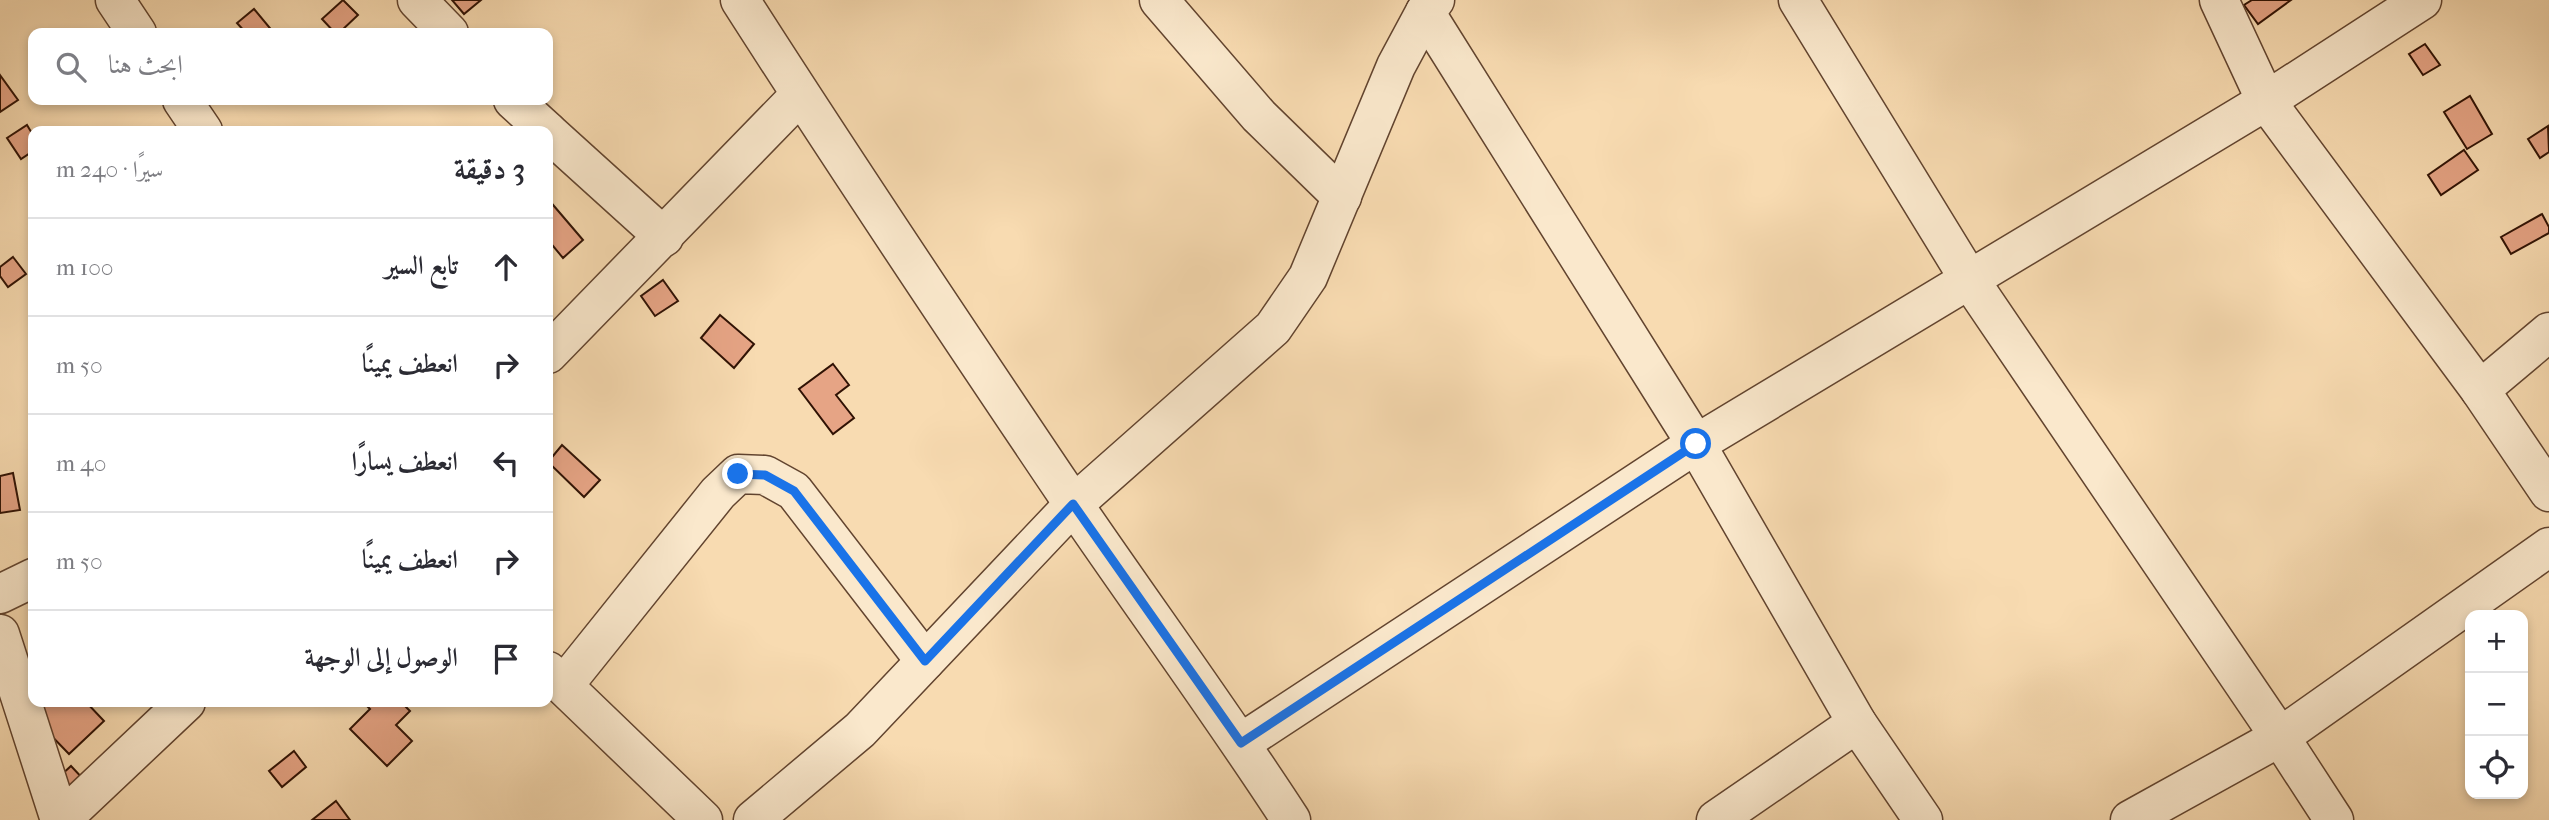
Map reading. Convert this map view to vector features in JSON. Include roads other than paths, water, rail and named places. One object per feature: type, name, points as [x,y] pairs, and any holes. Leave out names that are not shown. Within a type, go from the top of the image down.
[{"type":"street","points":[[115,0],[134,28]]},
{"type":"street","points":[[417,0],[444,28]]},
{"type":"street","points":[[1159,0],[1259,117],[1342,197]]},
{"type":"street","points":[[1798,0],[1969,279],[2334,820]]},
{"type":"street","points":[[2218,0],[2266,101],[2480,390],[2549,492]]},
{"type":"street","points":[[1241,743],[1696,444],[2266,101],[2423,0]]},
{"type":"street","points":[[757,6],[800,95],[1073,504],[1241,743],[1291,820]]},
{"type":"street","points":[[753,820],[860,730],[1073,504],[1273,328],[1308,277],[1396,66],[1430,6],[1696,444],[1857,723],[1923,820]]},
{"type":"street","points":[[553,349],[800,95]]},
{"type":"street","points":[[185,105],[200,126]]},
{"type":"street","points":[[518,105],[541,126]]},
{"type":"street","points":[[553,137],[664,237]]},
{"type":"street","points":[[2480,390],[2549,332]]},
{"type":"street","points":[[703,820],[556,678],[738,474],[765,475],[794,491],[925,661]]},
{"type":"street","points":[[2130,820],[2280,737],[2549,547]]},
{"type":"street","points":[[0,593],[28,580]]},
{"type":"street","points":[[0,634],[61,820],[181,707]]},
{"type":"street","points":[[1716,820],[1857,723]]}]
